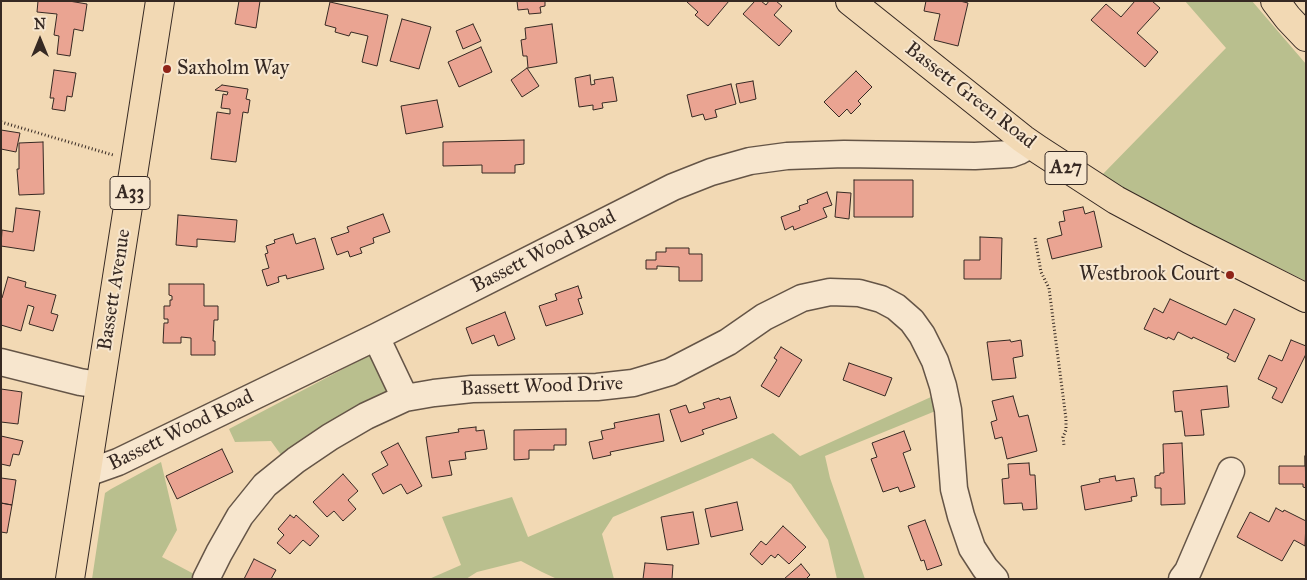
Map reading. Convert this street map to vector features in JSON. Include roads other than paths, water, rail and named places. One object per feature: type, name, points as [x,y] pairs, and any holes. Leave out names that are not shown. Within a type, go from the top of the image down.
[{"type":"main road","name":"Bassett Avenue","points":[[70,579],[160,1]]},
{"type":"main road","name":"Bassett Green Road","points":[[850,1],[1030,145],[1116,200],[1188,239],[1306,298]]},
{"type":"main road","points":[[1275,1],[1306,37]]},
{"type":"street","name":"Bassett Wood Road","points":[[86,474],[118,462],[673,188],[711,172],[750,161],[787,156],[844,154],[984,156],[1011,154],[1030,145]]},
{"type":"street","name":"Bassett Wood Drive","points":[[206,579],[240,516],[265,485],[296,460],[330,437],[366,416],[405,398],[472,388],[597,387],[633,383],[670,372],[728,342],[764,317],[802,298],[830,292],[859,293],[882,299],[896,307],[912,321],[922,335],[935,360],[943,386],[948,410],[954,489],[960,516],[972,548],[995,579]]},
{"type":"street","points":[[376,336],[405,398]]},
{"type":"street","points":[[1,362],[80,382],[100,385]]},
{"type":"street","points":[[1182,579],[1188,571],[1231,471]]},
{"type":"place","name":"Saxholm Way","points":[[167,69]]},
{"type":"place","name":"Westbrook Court","points":[[1230,275]]}]
